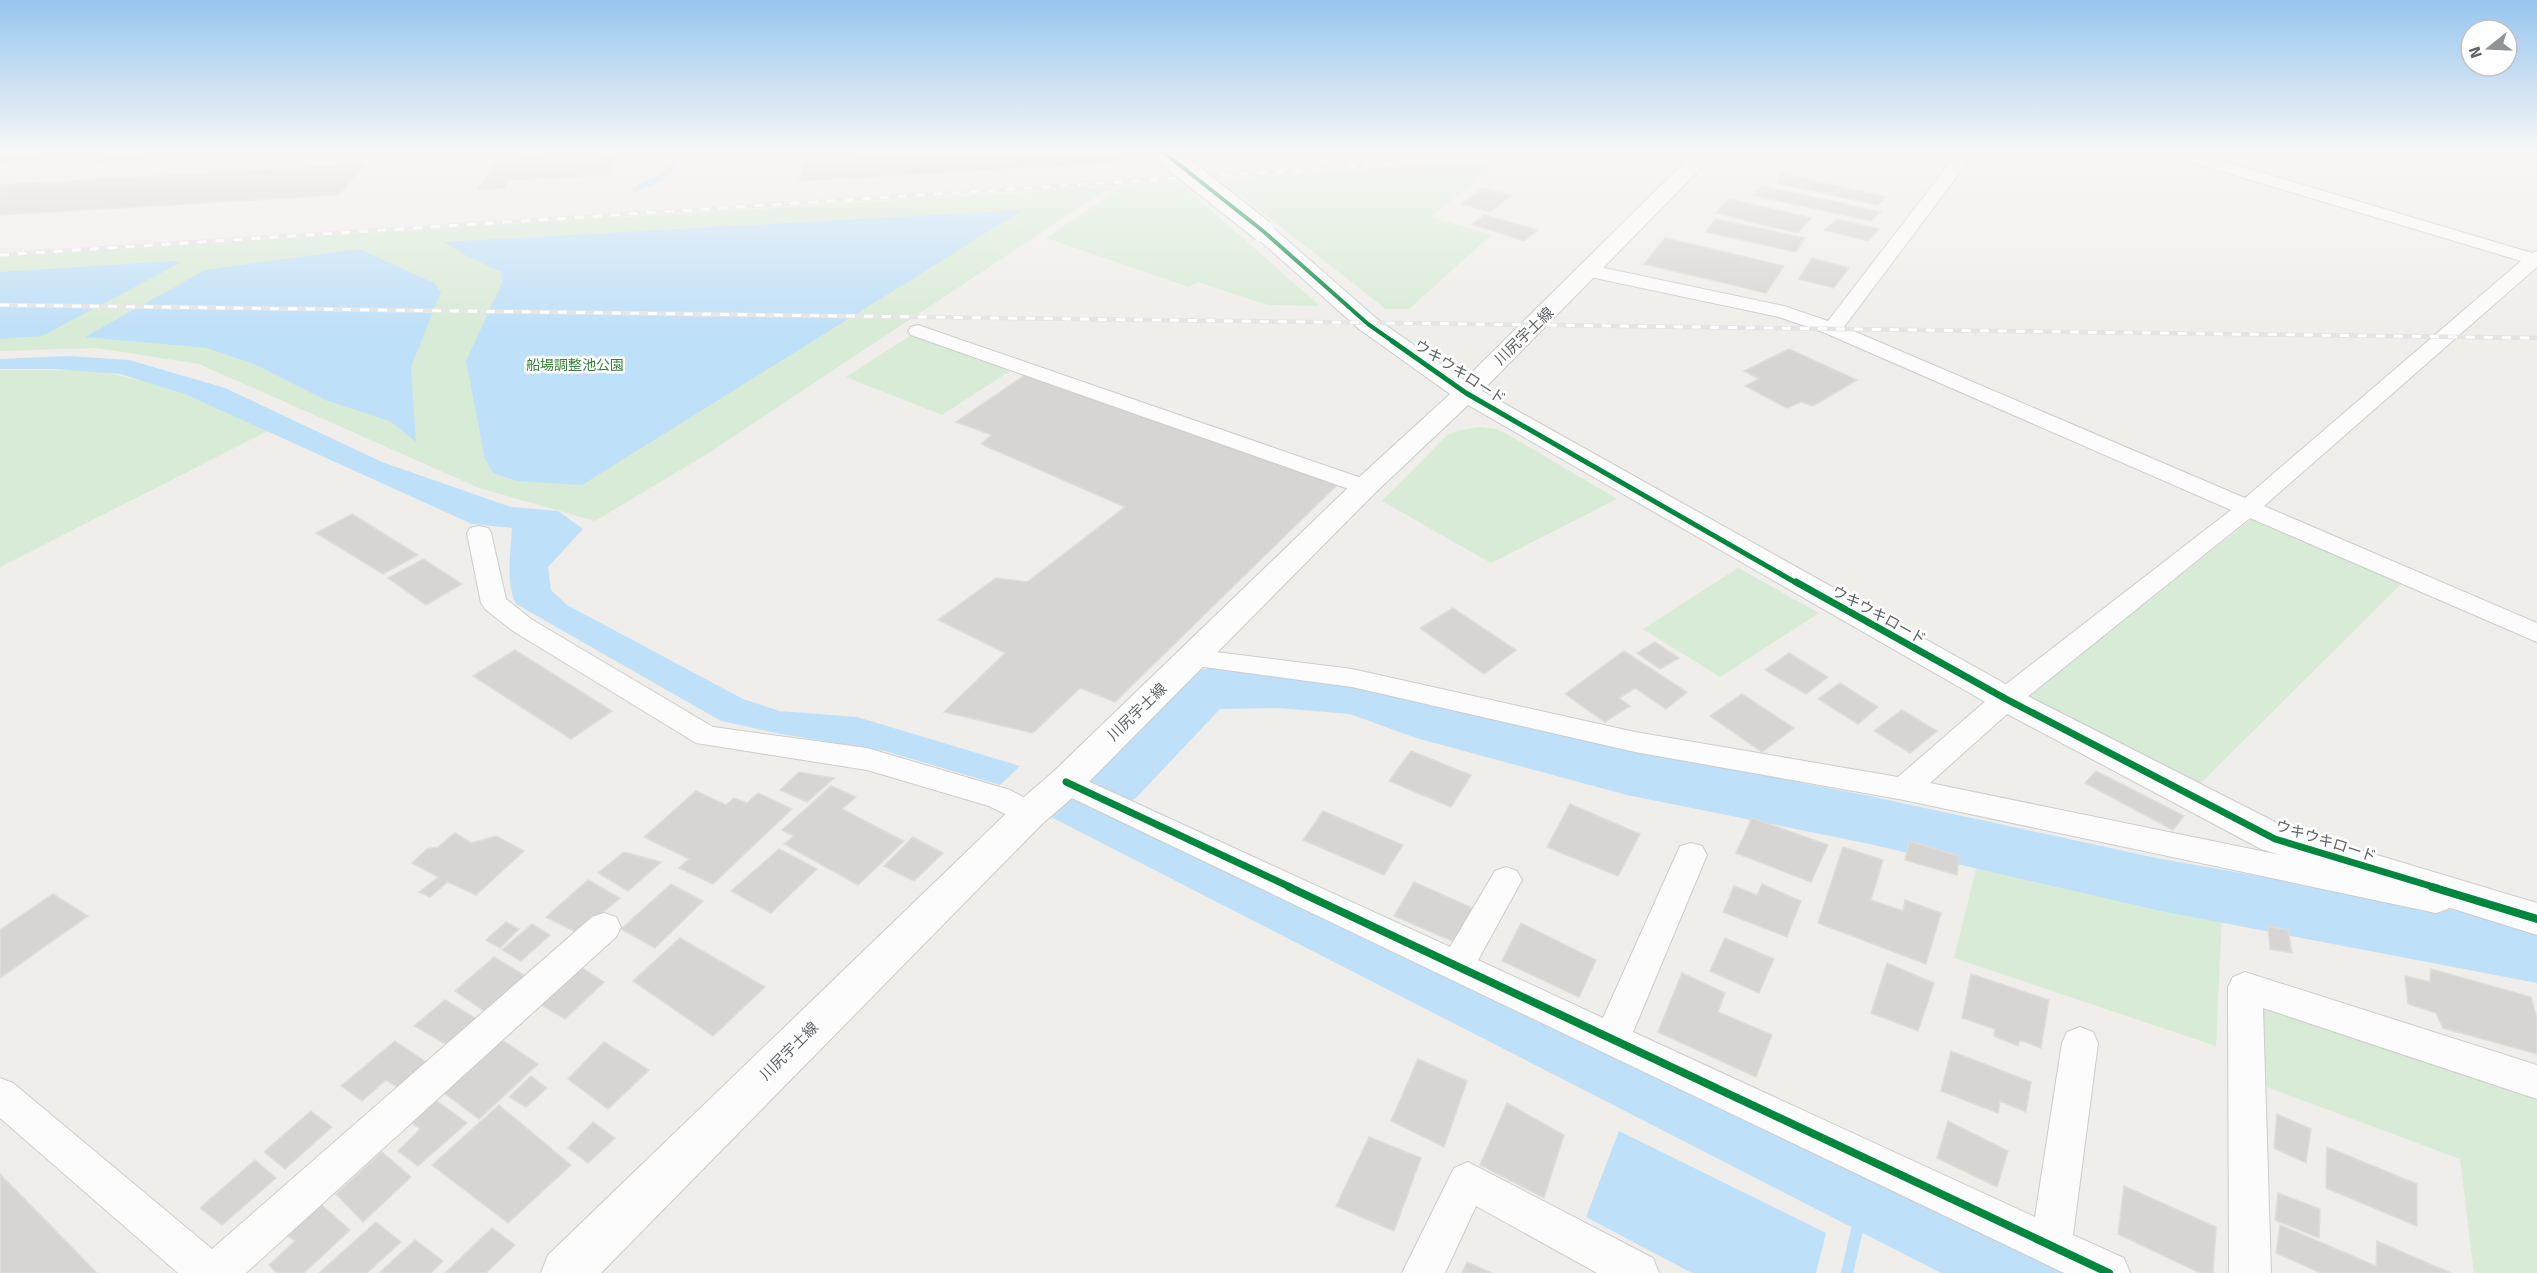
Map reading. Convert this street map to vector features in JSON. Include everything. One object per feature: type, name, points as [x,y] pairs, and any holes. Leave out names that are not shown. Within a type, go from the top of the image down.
[{"type":"main road","name":"ウキウキロード","points":[[1237,210],[1368,324],[1466,393],[2007,699],[2275,839],[2537,920]]},
{"type":"main road","name":"川尻宇土線","points":[[566,1273],[1029,813],[1066,782],[1365,487],[1466,393],[1651,210]]},
{"type":"street","points":[[1832,329],[1923,210]]},
{"type":"street","points":[[2370,210],[2536,259]]},
{"type":"street","points":[[1904,789],[2007,699],[2247,509],[2536,259]]},
{"type":"street","points":[[1590,272],[1784,312],[1832,329],[2537,633]]},
{"type":"street","points":[[918,331],[1365,487]]},
{"type":"street","points":[[479,533],[494,603],[522,625],[706,736],[867,759],[999,798],[1029,813]]},
{"type":"street","points":[[1192,658],[1352,678],[1635,742],[1904,789],[2537,920]]},
{"type":"street","points":[[1066,782],[2109,1273]]},
{"type":"street","points":[[1612,1039],[1691,855]]},
{"type":"street","points":[[1457,966],[1506,880]]},
{"type":"street","points":[[215,1273],[604,927]]},
{"type":"street","points":[[2250,1273],[2245,987],[2537,1082]]},
{"type":"street","points":[[2051,1246],[2080,1044]]},
{"type":"street","points":[[0,1095],[209,1273]]},
{"type":"street","points":[[1423,1273],[1468,1181],[1638,1273]]},
{"type":"green space","name":"船場調整池公園","points":[[733,210],[1075,210],[707,454],[595,521],[479,488],[199,364],[96,348],[0,351],[0,256]]},
{"type":"green space","points":[[1088,210],[1211,210],[1320,306],[1268,305],[1198,282],[1189,287],[1046,238]]},
{"type":"green space","points":[[1260,210],[1439,210],[1431,217],[1491,235],[1409,309],[1386,309]]},
{"type":"green space","points":[[913,334],[1013,369],[942,415],[846,377]]},
{"type":"green space","points":[[0,370],[93,370],[183,389],[268,431],[0,567]]},
{"type":"green space","points":[[1479,427],[1497,429],[1617,499],[1491,563],[1382,501],[1447,435]]},
{"type":"green space","points":[[2254,517],[2403,582],[2200,784],[2026,698]]},
{"type":"green space","points":[[1738,568],[1819,613],[1720,677],[1643,629]]},
{"type":"green space","points":[[1979,857],[2222,916],[2216,1046],[1954,958]]},
{"type":"green space","points":[[2262,1001],[2537,1097],[2537,1273],[2474,1273],[2460,1159],[2264,1086]]},
{"type":"water","points":[[1022,210],[582,485],[517,481],[493,473],[485,459],[466,361],[502,283],[501,272],[444,242]]},
{"type":"water","points":[[359,249],[434,283],[441,292],[411,367],[416,442],[390,421],[325,400],[254,364],[207,348],[85,337],[205,270]]},
{"type":"water","points":[[174,261],[180,263],[42,336],[0,339],[0,272]]},
{"type":"water","points":[[68,356],[129,360],[225,388],[382,462],[511,507],[558,511],[583,529],[548,567],[551,590],[567,605],[743,699],[779,711],[857,717],[1020,766],[1000,785],[885,751],[781,734],[721,721],[516,604],[510,576],[512,528],[472,524],[185,394],[120,374],[56,369],[0,369],[0,359]]},
{"type":"water","points":[[1619,1131],[1826,1233],[1816,1273],[1692,1273],[1586,1217]]},
{"type":"building","points":[[0,210],[78,210],[0,215]]},
{"type":"building","points":[[1718,210],[1778,210],[1811,218],[1798,233],[1715,213]]},
{"type":"building","points":[[1823,210],[1881,212],[1871,221]]},
{"type":"building","points":[[1484,215],[1538,230],[1524,241],[1472,224]]},
{"type":"building","points":[[1715,219],[1805,238],[1796,252],[1706,232]]},
{"type":"building","points":[[1837,219],[1879,229],[1868,241],[1824,230]]},
{"type":"building","points":[[1665,238],[1784,266],[1766,293],[1644,264]]},
{"type":"building","points":[[1812,258],[1849,268],[1834,288],[1799,279]]},
{"type":"building","points":[[1789,349],[1857,380],[1813,406],[1801,402],[1787,408],[1745,386],[1759,379],[1744,371]]},
{"type":"building","points":[[1025,375],[1338,484],[1115,702],[1080,688],[1033,733],[944,712],[1005,653],[938,620],[996,578],[1027,582],[1125,507],[981,444],[992,435],[956,422]]},
{"type":"building","points":[[352,514],[418,555],[383,574],[316,533]]},
{"type":"building","points":[[423,559],[462,584],[426,605],[388,578]]},
{"type":"building","points":[[1453,608],[1516,650],[1484,674],[1420,628]]},
{"type":"building","points":[[1655,642],[1679,658],[1660,669],[1637,653]]},
{"type":"building","points":[[515,650],[612,711],[571,739],[473,676]]},
{"type":"building","points":[[1624,651],[1687,692],[1666,709],[1635,688],[1619,698],[1630,706],[1605,722],[1565,694]]},
{"type":"building","points":[[1789,653],[1828,677],[1806,694],[1765,670]]},
{"type":"building","points":[[1840,683],[1878,707],[1858,724],[1818,699]]},
{"type":"building","points":[[1742,694],[1794,728],[1762,752],[1710,716]]},
{"type":"building","points":[[1902,710],[1937,731],[1910,753],[1874,731]]},
{"type":"building","points":[[1411,751],[1471,775],[1451,807],[1389,781]]},
{"type":"building","points":[[2096,771],[2184,816],[2173,830],[2085,783]]},
{"type":"building","points":[[799,772],[834,778],[807,802],[780,790]]},
{"type":"building","points":[[831,786],[856,797],[842,809],[904,841],[858,885],[784,844],[794,836],[782,830]]},
{"type":"building","points":[[696,791],[726,805],[734,798],[747,803],[758,793],[792,809],[713,884],[679,868],[689,859],[644,837]]},
{"type":"building","points":[[1570,804],[1640,834],[1618,876],[1547,847]]},
{"type":"building","points":[[1323,811],[1403,845],[1384,875],[1303,840]]},
{"type":"building","points":[[1752,818],[1828,845],[1811,882],[1736,853]]},
{"type":"building","points":[[455,833],[471,843],[496,836],[524,851],[476,895],[448,882],[430,897],[419,892],[438,877],[412,863],[427,849],[438,847]]},
{"type":"building","points":[[913,837],[943,853],[914,881],[884,866]]},
{"type":"building","points":[[1909,841],[1959,856],[1957,875],[1905,860]]},
{"type":"building","points":[[1843,847],[1883,860],[1871,900],[1903,911],[1905,900],[1941,913],[1926,964],[1818,923]]},
{"type":"building","points":[[779,849],[817,869],[771,913],[731,891]]},
{"type":"building","points":[[624,852],[661,862],[628,891],[598,873]]},
{"type":"building","points":[[588,880],[620,898],[578,933],[546,917]]},
{"type":"building","points":[[1414,882],[1475,909],[1457,943],[1394,916]]},
{"type":"building","points":[[671,884],[703,901],[655,948],[621,929]]},
{"type":"building","points":[[1762,884],[1801,901],[1787,937],[1723,912],[1734,886],[1757,895]]},
{"type":"building","points":[[53,894],[88,916],[0,978],[0,930]]},
{"type":"building","points":[[506,922],[519,929],[500,948],[486,940]]},
{"type":"building","points":[[1521,923],[1596,960],[1579,997],[1502,961]]},
{"type":"building","points":[[532,924],[550,935],[521,961],[502,950]]},
{"type":"building","points":[[2268,926],[2288,930],[2292,953],[2270,949]]},
{"type":"building","points":[[680,938],[765,987],[713,1036],[633,981]]},
{"type":"building","points":[[1725,938],[1774,959],[1759,993],[1710,971]]},
{"type":"building","points":[[494,957],[531,979],[490,1015],[455,991]]},
{"type":"building","points":[[1887,963],[1934,983],[1918,1031],[1871,1013]]},
{"type":"building","points":[[579,966],[604,982],[565,1019],[538,1003]]},
{"type":"building","points":[[2431,969],[2531,997],[2537,1019],[2537,1054],[2443,1028],[2436,1013],[2408,1004],[2405,976],[2430,982]]},
{"type":"building","points":[[1682,973],[1725,993],[1718,1012],[1772,1035],[1756,1077],[1658,1032]]},
{"type":"building","points":[[1971,974],[2049,1000],[2041,1048],[2020,1040],[2018,1046],[1994,1036],[1995,1029],[1962,1018]]},
{"type":"building","points":[[445,1000],[482,1022],[451,1047],[414,1026]]},
{"type":"building","points":[[496,1036],[538,1064],[479,1119],[437,1088]]},
{"type":"building","points":[[395,1041],[432,1066],[405,1092],[386,1080],[362,1101],[341,1086]]},
{"type":"building","points":[[604,1042],[649,1070],[608,1109],[568,1079]]},
{"type":"building","points":[[1951,1051],[2031,1082],[2026,1112],[2000,1101],[1998,1113],[1941,1091]]},
{"type":"building","points":[[1418,1059],[1467,1081],[1444,1147],[1391,1121]]},
{"type":"building","points":[[531,1076],[547,1088],[526,1107],[509,1097]]},
{"type":"building","points":[[433,1098],[467,1123],[418,1166],[398,1151],[420,1129],[408,1120]]},
{"type":"building","points":[[1507,1103],[1564,1135],[1544,1198],[1480,1165]]},
{"type":"building","points":[[499,1105],[571,1165],[508,1223],[432,1165]]},
{"type":"building","points":[[311,1111],[332,1127],[285,1169],[264,1152]]},
{"type":"building","points":[[2277,1114],[2311,1129],[2306,1163],[2274,1148]]},
{"type":"building","points":[[1948,1121],[2008,1151],[1997,1187],[1937,1158]]},
{"type":"building","points":[[593,1122],[615,1138],[588,1163],[568,1148]]},
{"type":"building","points":[[1369,1137],[1421,1158],[1394,1231],[1336,1206]]},
{"type":"building","points":[[2327,1147],[2417,1184],[2417,1226],[2326,1188]]},
{"type":"building","points":[[382,1152],[411,1177],[363,1222],[336,1194]]},
{"type":"building","points":[[255,1160],[276,1178],[222,1225],[200,1208]]},
{"type":"building","points":[[0,1174],[97,1273],[0,1273]]},
{"type":"building","points":[[2124,1186],[2216,1227],[2213,1273],[2200,1273],[2118,1234]]},
{"type":"building","points":[[2278,1193],[2320,1209],[2319,1238],[2275,1220]]},
{"type":"building","points":[[317,1201],[350,1230],[304,1273],[277,1273],[269,1265],[295,1241],[282,1232]]},
{"type":"building","points":[[376,1222],[401,1242],[367,1273],[319,1273]]},
{"type":"building","points":[[2280,1225],[2376,1266],[2377,1241],[2451,1273],[2321,1273],[2276,1253]]},
{"type":"building","points":[[492,1228],[515,1245],[486,1273],[445,1273]]},
{"type":"building","points":[[415,1240],[443,1261],[431,1273],[379,1273]]},
{"type":"building","points":[[1467,1262],[1492,1273],[1462,1273]]},
{"type":"waterway","points":[[1113,783],[1205,689],[1279,688],[1357,695],[1416,717],[1627,772],[1865,819],[2161,885],[2537,954]]},
{"type":"waterway","points":[[1073,800],[2029,1273]]},
{"type":"waterway","points":[[1847,1273],[1866,1191]]},
{"type":"railway","points":[[0,255],[684,210]]},
{"type":"railway","points":[[0,305],[2537,338]]},
{"type":"cycle path","points":[[1237,210],[1368,324],[1466,393],[1818,595],[2006,699],[2275,839],[2537,919]]},
{"type":"cycle path","points":[[1066,782],[2109,1273]]}]
